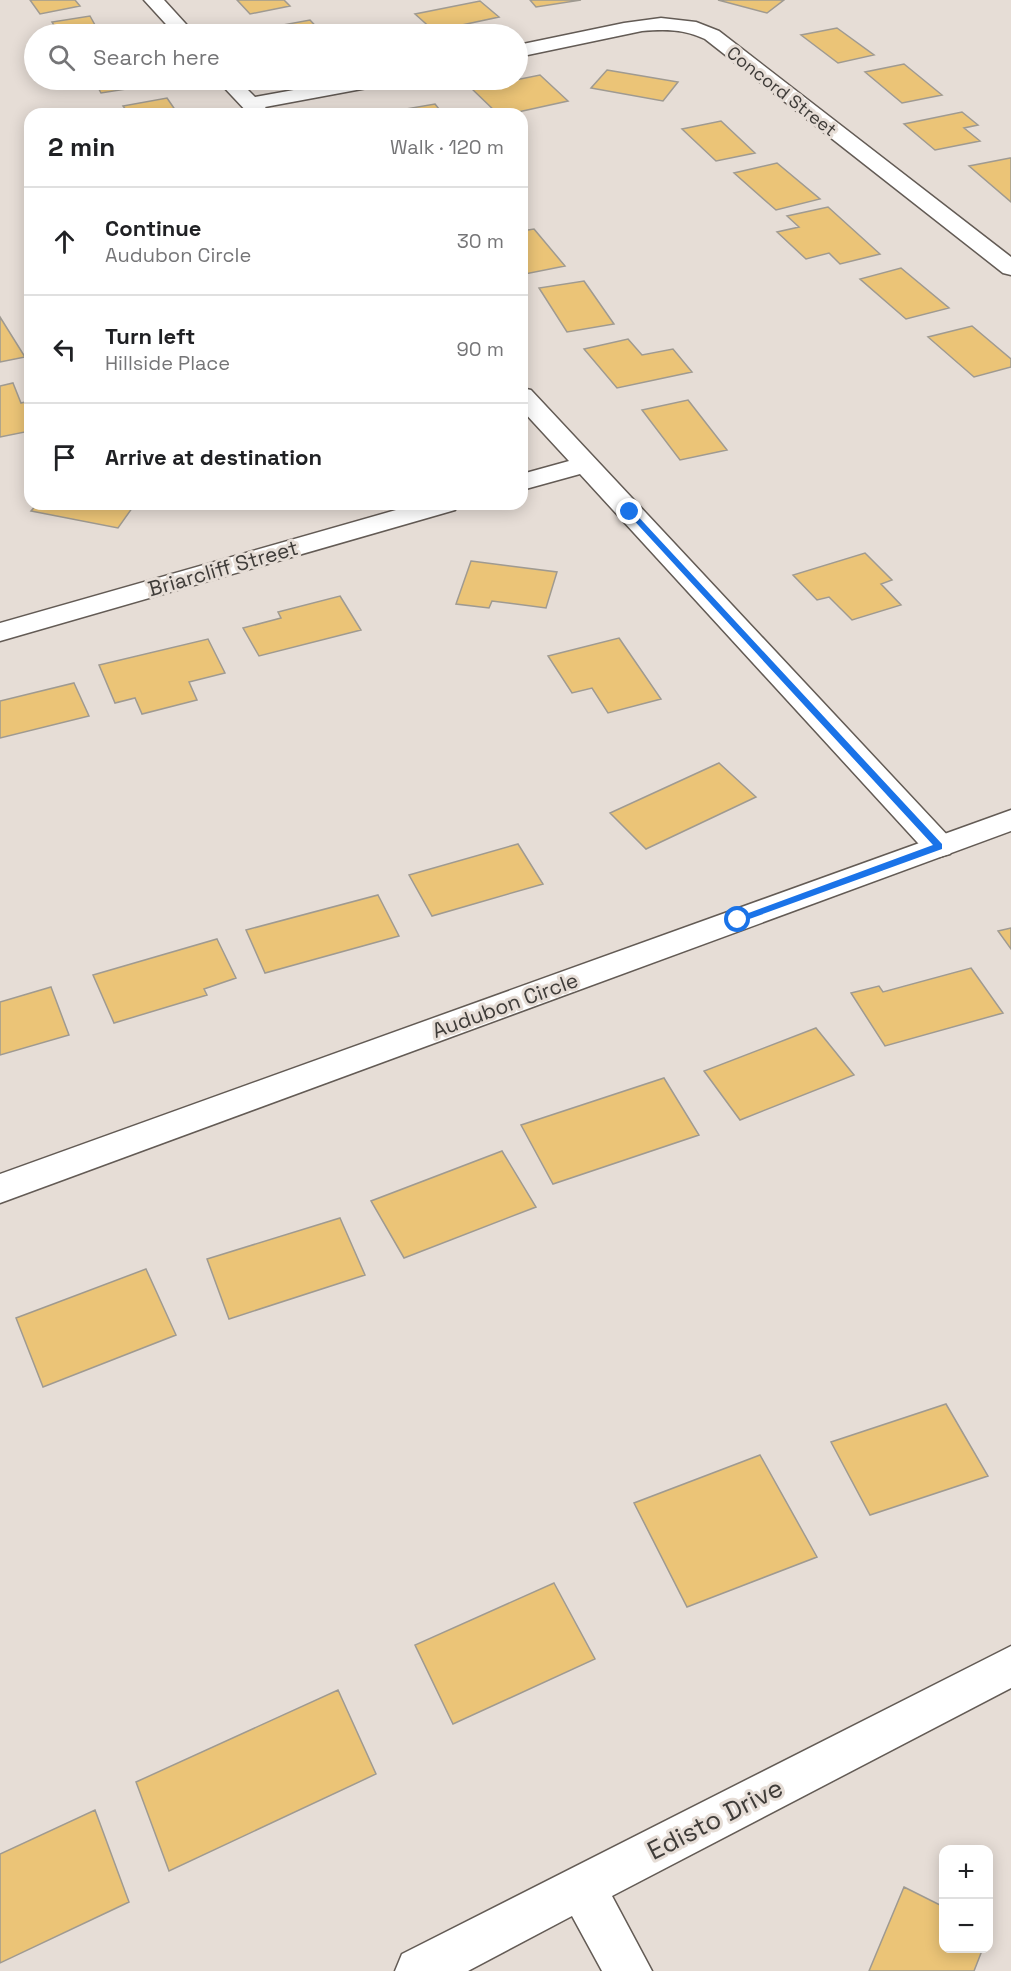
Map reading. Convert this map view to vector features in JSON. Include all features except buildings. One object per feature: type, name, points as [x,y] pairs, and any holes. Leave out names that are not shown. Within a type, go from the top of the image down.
[{"type":"street","points":[[153,0],[176,24]]},
{"type":"street","name":"Concord Street","points":[[528,49],[649,24],[676,24],[702,30],[719,40],[725,47],[1011,268]]},
{"type":"street","points":[[237,90],[254,108]]},
{"type":"street","points":[[259,108],[336,90]]},
{"type":"street","points":[[528,401],[939,846]]},
{"type":"street","points":[[528,480],[586,464]]},
{"type":"street","name":"Briarcliff Street","points":[[0,632],[425,510]]},
{"type":"street","name":"Audubon Circle","points":[[0,1189],[1011,820]]},
{"type":"street","name":"Edisto Drive","points":[[419,1971],[1011,1666]]},
{"type":"street","points":[[582,1888],[628,1971]]},
{"type":"route","points":[[630,512],[939,846],[738,920]]}]
